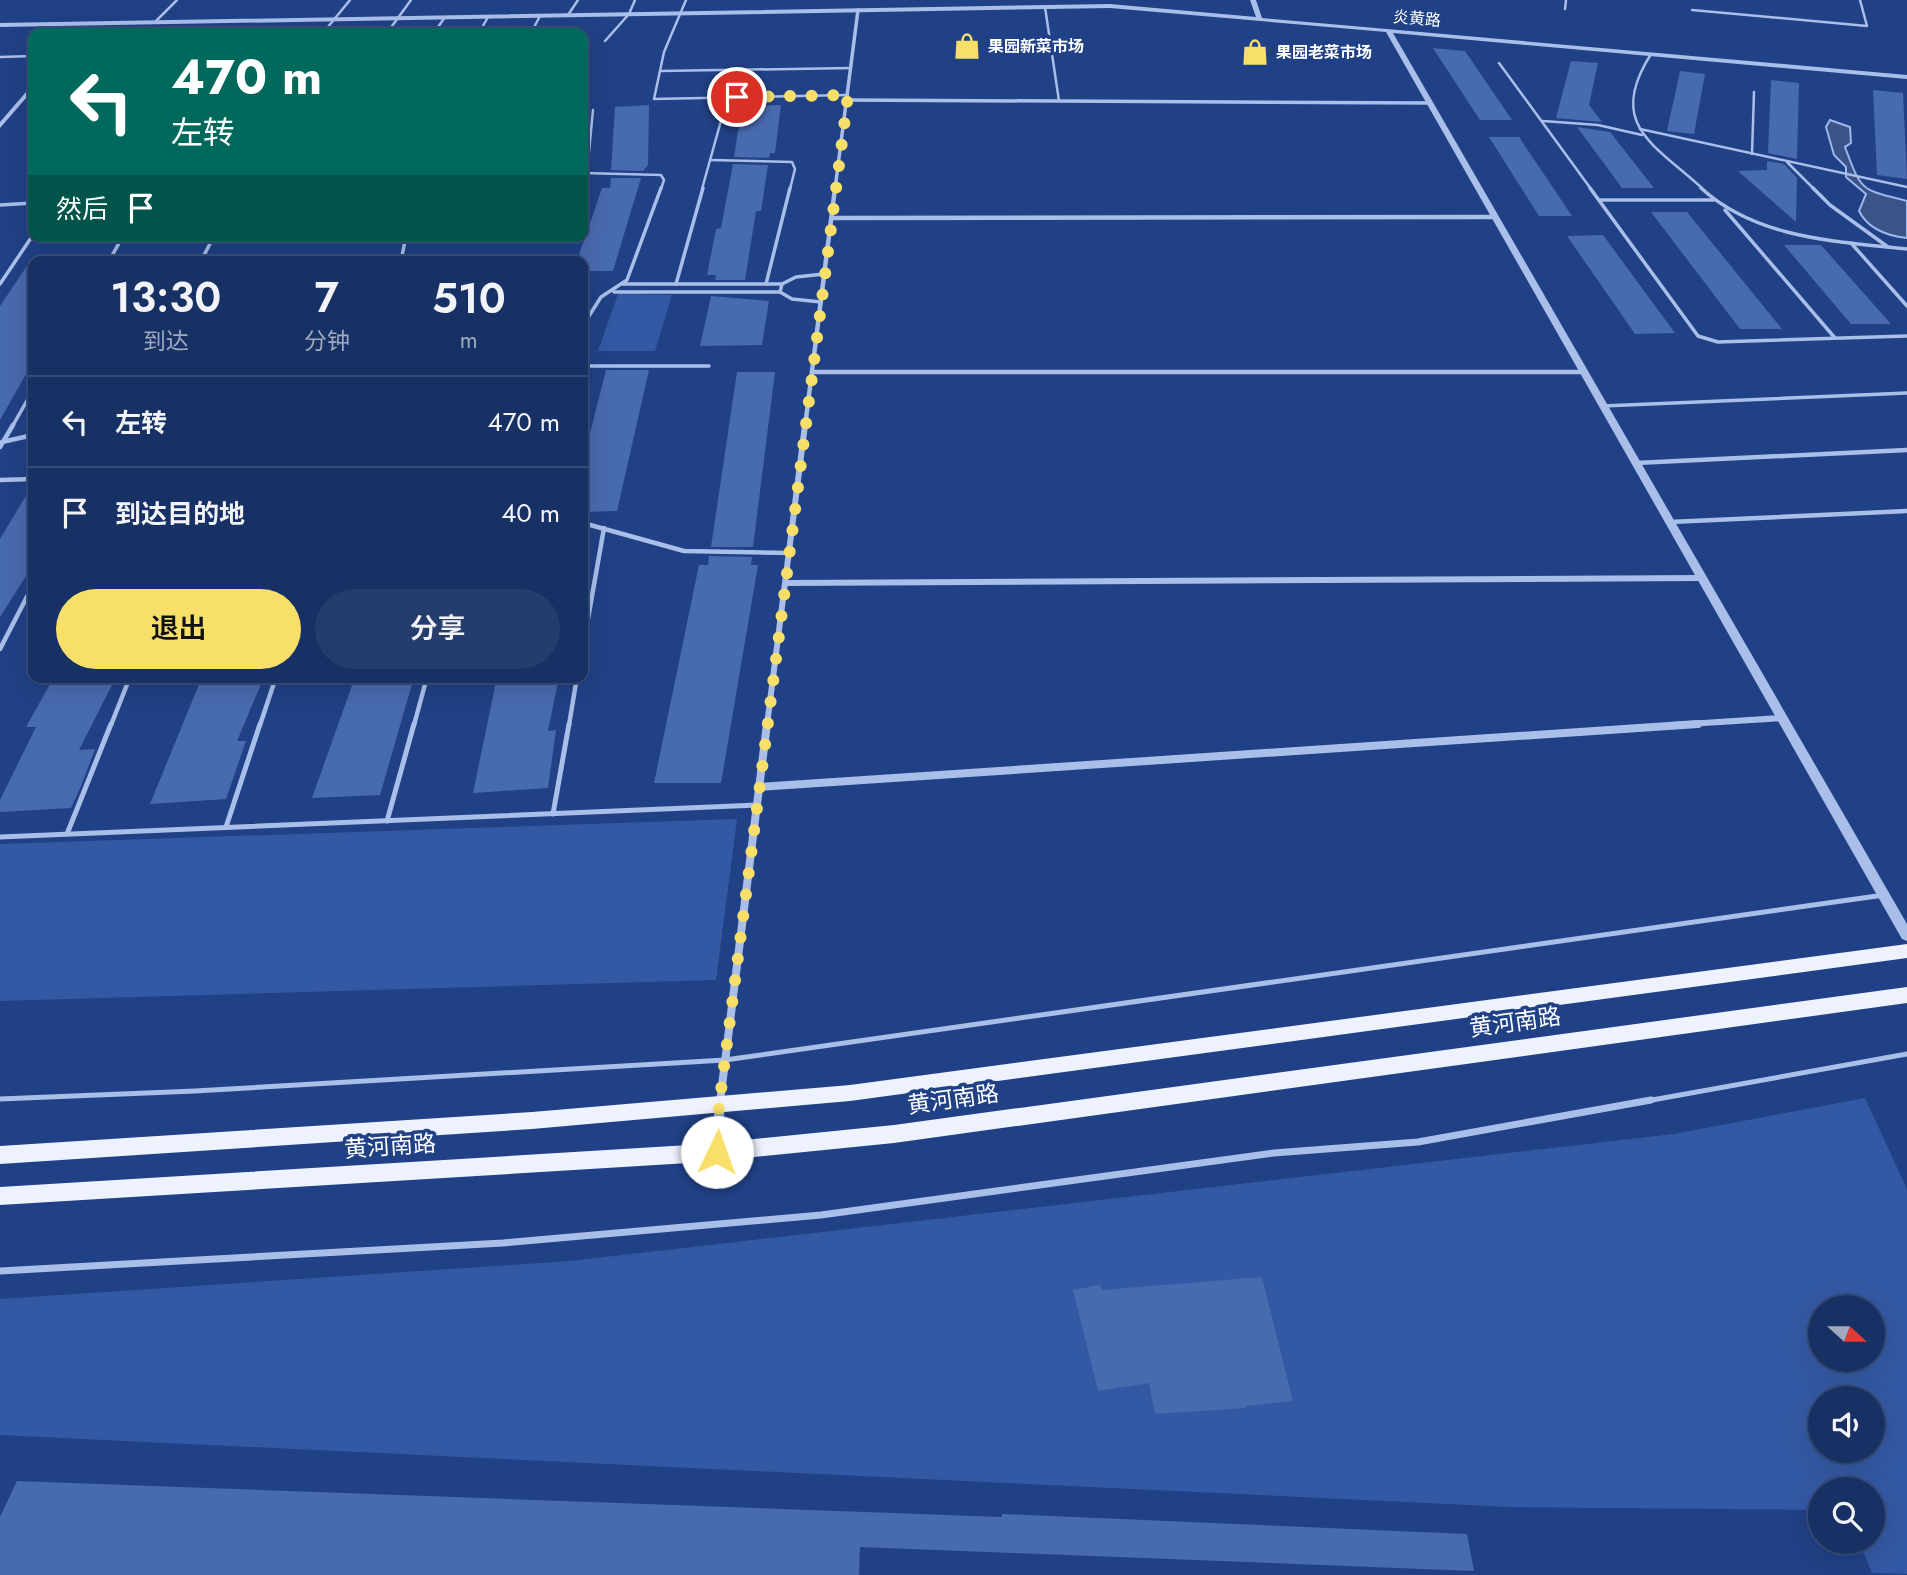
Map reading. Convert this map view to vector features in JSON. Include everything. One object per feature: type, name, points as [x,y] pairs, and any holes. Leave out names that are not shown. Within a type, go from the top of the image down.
[{"type":"main road","name":"黄河南路","points":[[0,1154],[272,1139],[719,1106],[850,1093],[1907,951]]},
{"type":"main road","name":"黄河南路","points":[[0,1196],[717,1152],[894,1134],[1907,995]]},
{"type":"street","points":[[1253,0],[1259,17]]},
{"type":"street","name":"炎黄路","points":[[0,25],[1110,6],[1259,17],[1907,77]]},
{"type":"street","points":[[717,1152],[719,1106],[858,10]]},
{"type":"street","points":[[81,28],[85,24]]},
{"type":"street","points":[[1388,30],[1907,936]]},
{"type":"street","points":[[0,126],[28,92]]},
{"type":"street","points":[[847,98],[1430,103]]},
{"type":"street","points":[[832,218],[1495,217]]},
{"type":"street","points":[[813,372],[1583,372]]},
{"type":"street","points":[[786,583],[1702,578]]},
{"type":"street","points":[[760,788],[1782,718]]},
{"type":"lane","points":[[155,22],[177,0]]},
{"type":"lane","points":[[327,28],[350,0]]},
{"type":"lane","points":[[390,28],[411,0]]},
{"type":"lane","points":[[568,15],[578,0]]},
{"type":"lane","points":[[606,41],[629,14],[635,0]]},
{"type":"lane","points":[[686,0],[679,13],[654,99],[847,98]]},
{"type":"lane","points":[[1566,0],[1566,9]]},
{"type":"lane","points":[[1692,10],[1867,26],[1860,0]]},
{"type":"lane","points":[[1045,7],[1059,101]]},
{"type":"lane","points":[[534,28],[540,16]]},
{"type":"lane","points":[[437,28],[445,17]]},
{"type":"lane","points":[[482,28],[488,17]]},
{"type":"lane","points":[[1651,54],[1632,84],[1632,113],[1637,128],[1723,208],[1835,338]]},
{"type":"lane","points":[[0,57],[28,56]]},
{"type":"lane","points":[[1499,63],[1698,336],[1718,342],[1907,336]]},
{"type":"lane","points":[[661,71],[851,68]]},
{"type":"lane","points":[[1752,154],[1754,92]]},
{"type":"lane","points":[[588,149],[593,110]]},
{"type":"lane","points":[[676,284],[724,110]]},
{"type":"lane","points":[[1543,121],[1598,125],[1645,135]]},
{"type":"lane","points":[[1637,128],[1907,187]]},
{"type":"lane","points":[[710,160],[792,162],[795,169],[766,284]]},
{"type":"lane","points":[[1787,162],[1830,205],[1889,248]]},
{"type":"lane","points":[[588,173],[661,175],[664,180],[623,284]]},
{"type":"lane","points":[[1600,200],[1714,200]]},
{"type":"lane","points":[[0,205],[28,204]]},
{"type":"lane","points":[[1723,208],[1775,229],[1851,243],[1907,249]]},
{"type":"lane","points":[[0,284],[28,242]]},
{"type":"lane","points":[[1851,243],[1907,306]]},
{"type":"lane","points":[[588,321],[601,297],[623,284],[782,284],[796,277],[824,274]]},
{"type":"lane","points":[[780,292],[782,284]]},
{"type":"lane","points":[[611,292],[780,292],[792,299],[821,302]]},
{"type":"lane","points":[[588,366],[709,366]]},
{"type":"lane","points":[[1603,406],[1907,393]]},
{"type":"lane","points":[[0,447],[28,398]]},
{"type":"lane","points":[[2,442],[28,436]]},
{"type":"lane","points":[[1636,463],[1907,450]]},
{"type":"lane","points":[[0,480],[28,479]]},
{"type":"lane","points":[[1670,522],[1907,511]]},
{"type":"lane","points":[[588,524],[684,551],[790,553]]},
{"type":"lane","points":[[588,619],[604,528]]},
{"type":"lane","points":[[0,649],[28,596]]},
{"type":"lane","points":[[67,834],[128,683]]},
{"type":"lane","points":[[226,827],[274,683]]},
{"type":"lane","points":[[387,821],[425,683]]},
{"type":"lane","points":[[553,814],[577,683]]},
{"type":"lane","points":[[0,837],[758,805]]},
{"type":"lane","points":[[0,1099],[195,1091],[725,1060],[1884,895]]},
{"type":"lane","points":[[0,1271],[503,1242],[821,1215],[1274,1153],[1418,1143],[1907,1054]]},
{"type":"shaded area","points":[[1830,120],[1850,127],[1851,143],[1845,147],[1855,173],[1865,187],[1907,201],[1907,238],[1879,230],[1868,223],[1859,211],[1866,194],[1846,177],[1846,167],[1834,155],[1826,127]]},
{"type":"shaded area","points":[[618,294],[672,295],[655,351],[598,351]]},
{"type":"shaded area","points":[[737,819],[716,980],[0,1001],[0,844]]},
{"type":"shaded area","points":[[1865,1098],[1907,1189],[1907,1574],[1872,1573],[1864,1554],[1885,1554],[1885,1477],[1808,1477],[1808,1510],[1511,1507],[0,1435],[0,1299],[570,1261],[1674,1134]]},
{"type":"building","points":[[1433,48],[1465,51],[1512,120],[1480,120]]},
{"type":"building","points":[[1571,61],[1598,63],[1589,105],[1602,122],[1556,118]]},
{"type":"building","points":[[1680,71],[1705,74],[1694,134],[1667,131]]},
{"type":"building","points":[[1771,80],[1799,83],[1797,159],[1768,153]]},
{"type":"building","points":[[1873,90],[1903,93],[1907,179],[1877,175]]},
{"type":"building","points":[[649,105],[648,165],[643,171],[611,170],[615,107]]},
{"type":"building","points":[[781,105],[775,153],[770,153],[769,158],[734,157],[742,106]]},
{"type":"building","points":[[1577,127],[1610,132],[1654,188],[1622,188]]},
{"type":"building","points":[[1489,137],[1519,137],[1572,216],[1539,216]]},
{"type":"building","points":[[1767,161],[1784,164],[1797,178],[1796,222],[1738,171],[1767,170]]},
{"type":"building","points":[[733,164],[768,165],[761,211],[756,211],[745,280],[715,280],[716,275],[707,275],[716,229],[721,228]]},
{"type":"building","points":[[611,178],[641,178],[613,271],[588,271],[588,256],[579,256],[584,242],[588,242],[588,229],[602,188],[610,188]]},
{"type":"building","points":[[1651,212],[1687,212],[1782,329],[1740,329]]},
{"type":"building","points":[[1603,235],[1675,333],[1635,334],[1567,236]]},
{"type":"building","points":[[1784,245],[1821,245],[1891,324],[1851,324]]},
{"type":"building","points":[[28,264],[28,371],[0,420],[0,306]]},
{"type":"building","points":[[711,296],[769,301],[762,345],[700,346]]},
{"type":"building","points":[[606,370],[649,370],[617,511],[588,512],[588,441]]},
{"type":"building","points":[[737,372],[775,372],[753,547],[711,547]]},
{"type":"building","points":[[28,492],[28,573],[0,617],[0,539]]},
{"type":"building","points":[[709,556],[752,557],[751,565],[758,565],[721,783],[654,783],[699,565],[708,565]]},
{"type":"building","points":[[51,683],[113,683],[79,750],[95,749],[71,808],[0,812],[0,800],[36,727],[26,727]]},
{"type":"building","points":[[200,683],[261,683],[237,741],[246,741],[226,799],[150,804]]},
{"type":"building","points":[[353,683],[412,683],[380,795],[312,798]]},
{"type":"building","points":[[496,683],[558,683],[548,731],[556,730],[548,788],[473,793]]},
{"type":"building","points":[[1262,1277],[1293,1401],[1246,1408],[1155,1414],[1149,1383],[1098,1391],[1073,1290],[1100,1285],[1102,1290]]},
{"type":"building","points":[[17,1481],[1002,1517],[1002,1514],[1467,1534],[1474,1571],[860,1547],[859,1575],[0,1575],[0,1517]]},
{"type":"place","name":"果园新菜市场","points":[[967,46]]},
{"type":"place","name":"果园老菜市场","points":[[1255,52]]},
{"type":"route","points":[[717,1152],[719,1106],[848,95],[737,97]]}]
